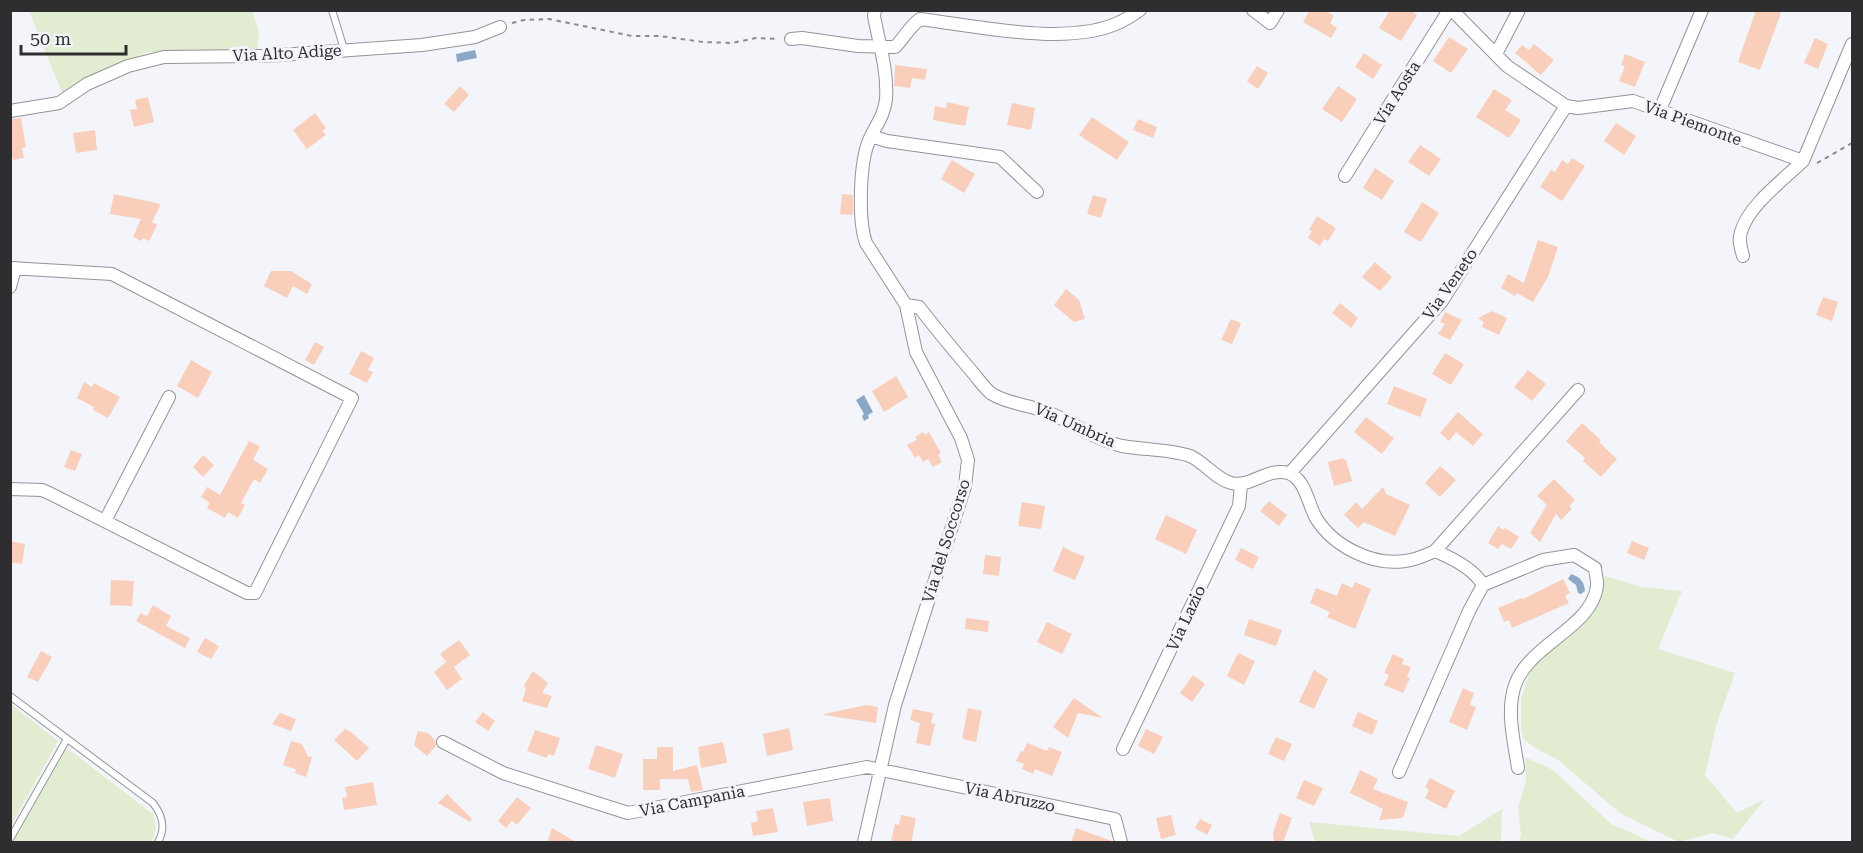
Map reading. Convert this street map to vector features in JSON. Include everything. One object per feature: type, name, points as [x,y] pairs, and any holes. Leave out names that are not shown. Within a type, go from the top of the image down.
[{"type":"street","name":"Via del Soccorso","points":[[864,843],[895,705],[965,486],[968,460],[961,438],[916,352],[906,305],[866,243],[862,233],[864,162],[867,144],[880,123],[886,97],[884,64],[874,16],[875,10]]},
{"type":"street","points":[[791,39],[802,38],[858,46],[895,47],[920,19],[1048,35],[1082,33],[1119,23],[1140,10]]},
{"type":"street","points":[[1253,10],[1270,23],[1278,10]]},
{"type":"street","points":[[1450,10],[1507,66],[1566,106]]},
{"type":"street","name":"Via Aosta","points":[[1345,176],[1450,10]]},
{"type":"street","points":[[1496,54],[1519,10]]},
{"type":"street","points":[[1659,112],[1702,10]]},
{"type":"street","name":"Via Alto Adige","points":[[10,111],[59,103],[87,84],[148,59],[266,56],[422,45],[475,37],[500,27]]},
{"type":"street","points":[[1743,256],[1740,242],[1741,232],[1748,217],[1757,204],[1803,162],[1852,44]]},
{"type":"street","name":"Via Piemonte","points":[[1566,106],[1578,108],[1633,101],[1803,162]]},
{"type":"street","name":"Via Veneto","points":[[1290,473],[1442,301],[1566,106]]},
{"type":"street","points":[[872,136],[887,141],[1000,158],[1038,192]]},
{"type":"street","points":[[10,287],[13,268],[112,274],[352,398],[255,593],[247,593],[42,490],[10,489]]},
{"type":"street","name":"Via Umbria","points":[[906,305],[919,307],[951,349],[990,392],[1052,414],[1102,440],[1122,446],[1191,457],[1228,482],[1241,484]]},
{"type":"street","points":[[1241,484],[1279,471],[1290,473],[1300,483],[1323,528],[1355,553],[1389,562],[1406,561],[1435,551],[1578,390]]},
{"type":"street","points":[[105,521],[169,397]]},
{"type":"street","name":"Via Lazio","points":[[1123,749],[1239,506],[1241,484]]},
{"type":"street","points":[[1435,551],[1449,556],[1479,578],[1483,585]]},
{"type":"street","points":[[1399,772],[1469,611],[1483,585],[1544,560],[1574,555],[1595,568],[1597,586],[1590,605],[1569,628],[1542,648],[1514,686],[1510,710],[1518,768]]},
{"type":"street","name":"Via Campania","points":[[443,741],[503,773],[628,813],[867,767],[881,771]]},
{"type":"street","name":"Via Abruzzo","points":[[881,771],[1115,819],[1121,843]]},
{"type":"lane","points":[[332,10],[344,49]]},
{"type":"lane","points":[[10,696],[153,803],[162,819],[163,829],[158,843]]},
{"type":"lane","points":[[10,839],[67,739]]},
{"type":"path","points":[[500,27],[524,20],[549,19],[632,36],[660,36],[703,42],[732,43],[756,38],[791,39]]},
{"type":"path","points":[[1803,162],[1812,164],[1821,162],[1852,143]]},
{"type":"green space","points":[[29,11],[252,11],[259,32],[257,53],[148,52],[86,79],[63,95]]},
{"type":"green space","points":[[1605,576],[1641,587],[1682,591],[1658,649],[1735,673],[1716,726],[1705,775],[1737,813],[1765,799],[1733,839],[1713,833],[1679,842],[1620,813],[1557,759],[1524,740],[1521,729],[1521,698],[1531,669],[1599,595]]},
{"type":"green space","points":[[11,704],[58,741],[11,826]]},
{"type":"green space","points":[[67,748],[153,814],[156,829],[151,842],[13,842]]},
{"type":"green space","points":[[1525,757],[1553,770],[1611,824],[1652,842],[1519,842],[1521,834],[1518,808],[1526,781]]},
{"type":"green space","points":[[1502,809],[1501,842],[1315,842],[1309,822],[1459,836]]},
{"type":"water","points":[[475,50],[477,58],[457,62],[456,54]]},
{"type":"water","points":[[864,395],[873,412],[864,421],[862,416],[864,414],[856,400]]},
{"type":"water","points":[[1571,574],[1583,582],[1585,591],[1581,594],[1578,593],[1576,585],[1568,579]]},
{"type":"building","points":[[1310,10],[1325,10],[1334,16],[1330,23],[1337,28],[1331,38],[1303,22]]},
{"type":"building","points":[[1390,10],[1410,10],[1417,15],[1401,41],[1379,28]]},
{"type":"building","points":[[1756,10],[1773,10],[1781,13],[1760,70],[1738,62]]},
{"type":"building","points":[[1449,37],[1468,49],[1451,73],[1433,61]]},
{"type":"building","points":[[1815,38],[1828,44],[1818,69],[1804,63]]},
{"type":"building","points":[[1534,44],[1554,60],[1541,75],[1515,53],[1522,45],[1529,50]]},
{"type":"building","points":[[1364,53],[1382,65],[1373,79],[1355,67]]},
{"type":"building","points":[[1625,54],[1645,62],[1635,87],[1619,81],[1625,66],[1621,65]]},
{"type":"building","points":[[895,65],[927,69],[925,80],[912,78],[910,88],[894,86]]},
{"type":"building","points":[[1257,66],[1268,73],[1258,89],[1247,81]]},
{"type":"building","points":[[460,86],[469,95],[454,112],[444,104]]},
{"type":"building","points":[[1338,86],[1357,99],[1342,122],[1322,109]]},
{"type":"building","points":[[1494,89],[1512,100],[1505,110],[1521,120],[1509,138],[1476,117]]},
{"type":"building","points":[[148,97],[154,122],[134,127],[130,110],[137,109],[135,100]]},
{"type":"building","points":[[947,102],[969,107],[965,126],[933,120],[935,106],[946,108]]},
{"type":"building","points":[[1012,103],[1035,108],[1031,130],[1007,125]]},
{"type":"building","points":[[315,113],[326,128],[322,131],[326,135],[307,149],[293,130]]},
{"type":"building","points":[[1092,117],[1129,142],[1117,160],[1079,135]]},
{"type":"building","points":[[21,118],[26,147],[22,148],[24,158],[13,160],[10,150],[10,119]]},
{"type":"building","points":[[1138,119],[1157,127],[1153,138],[1133,130]]},
{"type":"building","points":[[1616,123],[1636,136],[1624,155],[1604,141]]},
{"type":"building","points":[[95,130],[97,150],[76,153],[73,133]]},
{"type":"building","points":[[1420,145],[1441,159],[1429,176],[1408,162]]},
{"type":"building","points":[[1572,158],[1585,166],[1562,201],[1540,187],[1551,170],[1555,172],[1562,160],[1568,164]]},
{"type":"building","points":[[952,160],[975,174],[964,193],[941,179]]},
{"type":"building","points":[[1375,168],[1394,181],[1382,200],[1363,188]]},
{"type":"building","points":[[114,194],[161,204],[152,222],[157,225],[149,241],[143,238],[141,241],[133,237],[141,219],[110,214]]},
{"type":"building","points":[[842,194],[853,195],[853,215],[840,214]]},
{"type":"building","points":[[1093,195],[1107,199],[1101,218],[1087,214]]},
{"type":"building","points":[[1422,202],[1439,213],[1421,242],[1404,232]]},
{"type":"building","points":[[1317,216],[1336,228],[1328,241],[1324,239],[1320,246],[1308,238],[1312,231],[1309,230]]},
{"type":"building","points":[[1538,240],[1558,247],[1548,277],[1533,302],[1517,293],[1515,296],[1501,288],[1508,274],[1524,283]]},
{"type":"building","points":[[1375,262],[1392,277],[1380,291],[1362,277]]},
{"type":"building","points":[[271,271],[291,271],[312,284],[307,294],[293,286],[287,298],[264,286]]},
{"type":"building","points":[[1066,289],[1079,300],[1085,319],[1074,322],[1054,305]]},
{"type":"building","points":[[1823,297],[1838,302],[1832,321],[1816,315]]},
{"type":"building","points":[[1340,303],[1358,318],[1351,328],[1332,313]]},
{"type":"building","points":[[1492,311],[1507,318],[1499,335],[1482,327],[1484,322],[1478,318]]},
{"type":"building","points":[[1445,312],[1462,320],[1450,340],[1438,334],[1445,324],[1440,322]]},
{"type":"building","points":[[1231,319],[1241,323],[1232,344],[1221,340]]},
{"type":"building","points":[[315,342],[324,347],[314,365],[305,360]]},
{"type":"building","points":[[361,351],[374,358],[368,370],[373,372],[367,383],[349,374]]},
{"type":"building","points":[[1445,353],[1464,364],[1451,385],[1432,374]]},
{"type":"building","points":[[191,360],[212,372],[198,398],[177,386]]},
{"type":"building","points":[[1528,370],[1546,384],[1532,401],[1514,387]]},
{"type":"building","points":[[896,376],[908,397],[884,412],[872,391]]},
{"type":"building","points":[[84,382],[92,387],[94,383],[120,397],[108,418],[77,398]]},
{"type":"building","points":[[1394,386],[1427,399],[1420,417],[1387,404]]},
{"type":"building","points":[[1458,412],[1483,434],[1473,446],[1456,432],[1449,441],[1440,433]]},
{"type":"building","points":[[1366,417],[1394,438],[1382,454],[1354,432]]},
{"type":"building","points":[[1582,423],[1617,459],[1601,477],[1566,441]]},
{"type":"building","points":[[923,432],[925,435],[929,432],[941,453],[938,455],[942,462],[933,467],[928,459],[923,462],[919,455],[915,458],[907,445],[917,440],[915,437]]},
{"type":"building","points":[[249,441],[260,446],[253,460],[268,469],[260,483],[254,479],[241,503],[245,505],[238,518],[228,512],[225,518],[207,508],[210,503],[201,497],[207,487],[220,495]]},
{"type":"building","points":[[71,450],[82,454],[75,471],[64,467]]},
{"type":"building","points":[[203,455],[214,465],[203,477],[193,467]]},
{"type":"building","points":[[1343,458],[1346,460],[1352,481],[1334,486],[1328,462]]},
{"type":"building","points":[[1440,466],[1456,480],[1440,497],[1425,483]]},
{"type":"building","points":[[1554,479],[1575,500],[1569,506],[1572,509],[1561,520],[1556,514],[1540,542],[1530,533],[1547,505],[1537,496]]},
{"type":"building","points":[[1383,487],[1386,494],[1410,505],[1395,536],[1364,522],[1358,528],[1344,515],[1356,502],[1362,509]]},
{"type":"building","points":[[1269,501],[1287,515],[1279,526],[1260,511]]},
{"type":"building","points":[[1022,502],[1045,506],[1041,529],[1018,526]]},
{"type":"building","points":[[1166,515],[1197,530],[1186,554],[1155,539]]},
{"type":"building","points":[[1498,526],[1519,537],[1511,549],[1502,544],[1498,549],[1488,543]]},
{"type":"building","points":[[10,541],[25,544],[22,564],[10,562]]},
{"type":"building","points":[[1632,541],[1649,548],[1644,560],[1627,553]]},
{"type":"building","points":[[1063,547],[1085,557],[1075,580],[1053,571]]},
{"type":"building","points":[[1241,548],[1259,557],[1253,569],[1235,560]]},
{"type":"building","points":[[985,555],[1001,557],[999,576],[983,574]]},
{"type":"building","points":[[1563,579],[1570,593],[1565,596],[1569,603],[1512,628],[1509,620],[1504,622],[1498,608],[1523,599]]},
{"type":"building","points":[[111,580],[134,581],[132,606],[110,605]]},
{"type":"building","points":[[1355,582],[1371,589],[1355,629],[1327,617],[1330,612],[1310,603],[1316,588],[1337,596],[1342,583],[1352,588]]},
{"type":"building","points":[[153,605],[171,616],[166,626],[190,638],[185,648],[136,621],[141,613],[147,616]]},
{"type":"building","points":[[966,618],[989,621],[988,632],[965,629]]},
{"type":"building","points":[[1249,619],[1282,630],[1276,646],[1244,635]]},
{"type":"building","points":[[1047,622],[1072,634],[1062,654],[1037,642]]},
{"type":"building","points":[[205,638],[219,646],[211,659],[197,652]]},
{"type":"building","points":[[459,640],[470,655],[454,667],[462,679],[447,690],[434,672],[446,662],[440,654]]},
{"type":"building","points":[[41,651],[52,657],[38,682],[27,677]]},
{"type":"building","points":[[1238,653],[1255,661],[1244,685],[1227,676]]},
{"type":"building","points":[[1393,654],[1404,659],[1402,664],[1411,667],[1407,677],[1410,678],[1403,693],[1384,685],[1389,675],[1384,673]]},
{"type":"building","points":[[1314,670],[1328,679],[1314,709],[1299,702]]},
{"type":"building","points":[[533,671],[548,683],[542,693],[552,696],[547,708],[522,701],[526,689],[524,685]]},
{"type":"building","points":[[1193,675],[1205,684],[1192,702],[1180,693]]},
{"type":"building","points":[[1463,688],[1474,693],[1470,705],[1476,707],[1467,730],[1449,722]]},
{"type":"building","points":[[1074,698],[1103,718],[1078,713],[1068,738],[1053,727]]},
{"type":"building","points":[[866,705],[878,707],[876,723],[824,715],[824,714]]},
{"type":"building","points":[[968,708],[982,711],[976,742],[962,739]]},
{"type":"building","points":[[913,709],[933,713],[931,723],[935,724],[930,746],[916,743],[920,723],[910,720]]},
{"type":"building","points":[[483,712],[495,721],[488,731],[475,722]]},
{"type":"building","points":[[1358,712],[1378,721],[1372,735],[1352,726]]},
{"type":"building","points":[[280,713],[296,719],[291,731],[272,724]]},
{"type":"building","points":[[789,728],[793,750],[767,756],[763,734]]},
{"type":"building","points":[[345,729],[369,748],[357,761],[334,740]]},
{"type":"building","points":[[1146,729],[1163,737],[1154,754],[1138,746]]},
{"type":"building","points":[[535,730],[560,738],[554,756],[548,754],[547,758],[527,751]]},
{"type":"building","points":[[418,731],[428,733],[435,740],[436,746],[427,756],[414,745]]},
{"type":"building","points":[[1276,737],[1292,744],[1284,761],[1268,754]]},
{"type":"building","points":[[291,741],[302,744],[308,756],[312,757],[306,777],[295,773],[296,769],[283,765]]},
{"type":"building","points":[[723,742],[727,763],[701,768],[698,747]]},
{"type":"building","points":[[1027,743],[1047,751],[1049,747],[1062,752],[1052,776],[1035,769],[1033,774],[1022,769],[1024,764],[1016,761]]},
{"type":"building","points":[[596,745],[623,754],[615,778],[588,769]]},
{"type":"building","points":[[657,747],[673,747],[673,771],[697,765],[703,790],[691,792],[688,779],[660,779],[660,790],[643,790],[643,759],[657,759]]},
{"type":"building","points":[[1360,770],[1378,779],[1373,789],[1408,802],[1403,818],[1379,820],[1383,809],[1350,793]]},
{"type":"building","points":[[1430,778],[1455,791],[1446,809],[1425,798],[1429,790],[1425,787]]},
{"type":"building","points":[[1304,780],[1323,788],[1314,806],[1296,798]]},
{"type":"building","points":[[373,782],[377,805],[344,810],[342,798],[347,797],[345,787]]},
{"type":"building","points":[[447,794],[472,819],[470,822],[438,803]]},
{"type":"building","points":[[517,797],[531,808],[517,825],[512,821],[506,828],[498,821]]},
{"type":"building","points":[[830,798],[833,821],[807,826],[803,802]]},
{"type":"building","points":[[773,808],[778,832],[753,836],[751,823],[758,821],[756,811]]},
{"type":"building","points":[[1280,813],[1292,818],[1283,843],[1274,843],[1273,833]]},
{"type":"building","points":[[901,815],[916,818],[911,843],[891,841],[895,824],[899,825]]},
{"type":"building","points":[[1171,815],[1176,835],[1161,839],[1156,818]]},
{"type":"building","points":[[1200,819],[1212,825],[1207,835],[1195,828]]},
{"type":"building","points":[[552,828],[578,843],[547,843]]},
{"type":"building","points":[[1076,828],[1112,841],[1112,843],[1071,843]]}]
